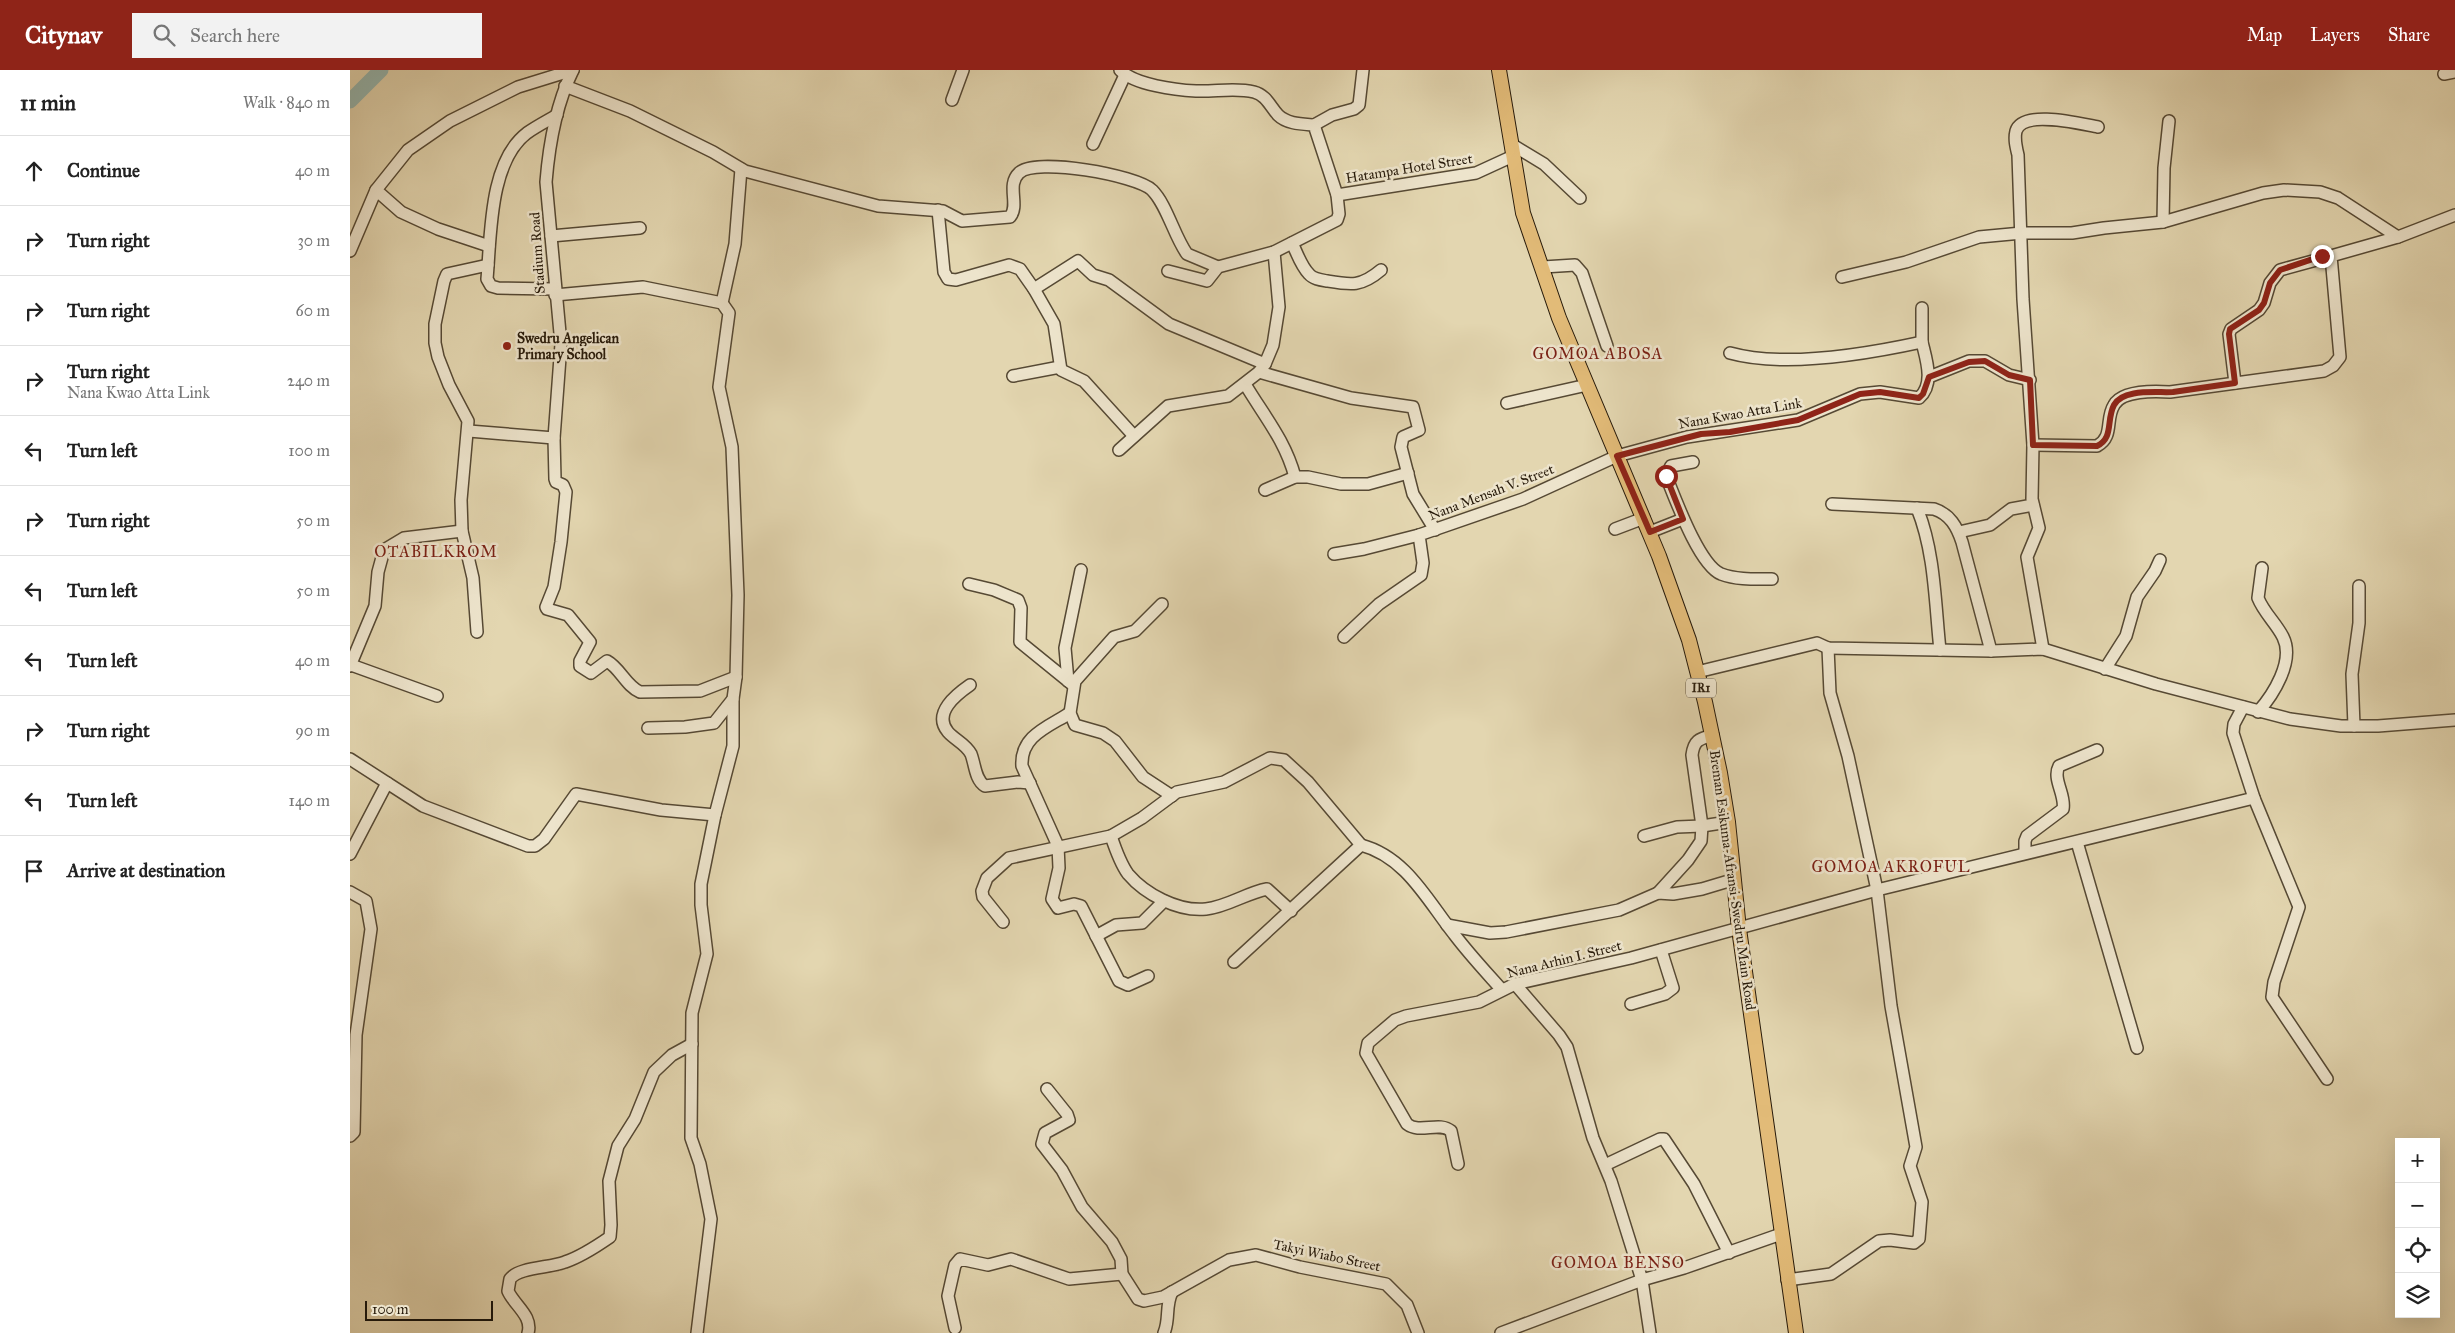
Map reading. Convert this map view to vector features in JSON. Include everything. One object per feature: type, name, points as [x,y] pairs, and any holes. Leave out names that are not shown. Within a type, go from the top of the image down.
[{"type":"main road","name":"Breman Esikuma-Afransi-Swedru Main Road","points":[[1499,70],[1523,213],[1559,318],[1650,532],[1681,616],[1712,735],[1728,822],[1732,880],[1780,1234],[1796,1333]]},
{"type":"street","points":[[350,251],[376,190],[408,150],[450,121],[518,87],[573,70]]},
{"type":"street","name":"Stadium Road","points":[[573,70],[565,86],[557,115],[548,158],[546,182],[554,292],[561,344],[554,438],[556,482],[565,488],[554,587],[546,607],[547,609],[568,615],[590,642],[580,661],[580,666],[591,672],[607,662],[613,664],[635,690],[645,694],[700,691],[736,677]]},
{"type":"street","points":[[952,100],[963,70]]},
{"type":"street","points":[[1093,144],[1123,73],[1161,87],[1187,90],[1254,92],[1262,95],[1279,116],[1284,119],[1290,122],[1314,125],[1332,115],[1359,106],[1363,70]]},
{"type":"street","points":[[565,86],[630,111],[741,168],[878,206],[938,210],[969,222],[1010,216],[1013,210],[1013,183],[1019,172],[1033,167],[1084,169],[1144,184],[1150,189],[1186,254],[1218,267]]},
{"type":"street","points":[[557,115],[526,134],[508,157],[496,191],[486,279],[491,286],[554,292],[643,287],[722,303],[730,314],[719,387],[732,447],[738,595],[736,677],[733,700],[733,746],[715,815],[701,891],[707,954],[692,1008],[691,1138],[700,1164],[711,1219],[697,1333]]},
{"type":"street","points":[[2043,649],[2027,557],[2039,528],[2033,505],[2033,445],[2023,298],[2022,234],[2018,155],[2015,139],[2016,129],[2024,122],[2034,119],[2058,120],[2098,127]]},
{"type":"street","points":[[2163,222],[2164,168],[2169,121]]},
{"type":"street","points":[[1168,271],[1207,281],[1218,267],[1274,252],[1337,220],[1339,214],[1337,195],[1314,125]]},
{"type":"street","points":[[1512,150],[1544,164],[1580,198]]},
{"type":"street","name":"Hatampa Hotel Street","points":[[1337,195],[1476,173],[1512,150]]},
{"type":"street","points":[[722,303],[735,244],[741,168]]},
{"type":"street","points":[[376,190],[401,212],[438,229],[489,246]]},
{"type":"street","points":[[1842,277],[1906,262],[1979,237],[2072,233],[2163,222],[2263,193],[2284,190],[2311,191],[2338,198],[2398,237]]},
{"type":"street","points":[[938,210],[944,272],[948,279],[956,280],[1012,265],[1020,269],[1034,288],[1054,324],[1060,367],[1064,372],[1084,381],[1134,436]]},
{"type":"street","points":[[2235,383],[2230,329],[2259,310],[2264,303],[2270,283],[2280,270],[2398,237],[2455,215]]},
{"type":"street","points":[[551,236],[640,228]]},
{"type":"street","points":[[1292,243],[1304,268],[1310,276],[1319,279],[1352,285],[1370,279],[1381,270]]},
{"type":"street","points":[[1119,450],[1168,406],[1221,398],[1245,384],[1262,368],[1273,345],[1279,307],[1274,252]]},
{"type":"street","points":[[2033,445],[2097,446],[2104,443],[2108,436],[2114,404],[2121,398],[2147,391],[2170,392],[2324,372],[2333,366],[2340,357],[2331,256]]},
{"type":"street","points":[[1034,288],[1078,261],[1093,275],[1109,280],[1169,324],[1262,368],[1351,398],[1413,407],[1419,430],[1405,435],[1400,443],[1413,494],[1435,530]]},
{"type":"street","points":[[477,632],[473,578],[462,531],[461,500],[469,431],[468,421],[438,357],[435,324],[444,281],[448,274],[488,265]]},
{"type":"street","points":[[1543,267],[1575,266],[1582,273],[1607,346]]},
{"type":"street","points":[[1922,308],[1922,342],[1929,377],[1969,362],[1985,361],[2009,375],[2030,380]]},
{"type":"street","points":[[1730,353],[1778,361],[1881,349],[1922,342]]},
{"type":"street","points":[[1013,376],[1060,367]]},
{"type":"street","name":"Nana Kwao Atta Link","points":[[1617,456],[1701,434],[1730,432],[1798,420],[1860,394],[1880,392],[1919,398],[1923,394],[1929,377]]},
{"type":"street","points":[[1245,384],[1266,413],[1288,453],[1295,477]]},
{"type":"street","points":[[1507,404],[1587,385]]},
{"type":"street","points":[[469,431],[554,438]]},
{"type":"street","name":"Nana Mensah V. Street","points":[[1344,636],[1380,604],[1421,575],[1423,563],[1420,535],[1523,499],[1617,456]]},
{"type":"street","points":[[1693,462],[1671,466],[1666,472],[1683,519],[1703,554],[1720,574],[1745,579],[1772,579]]},
{"type":"street","points":[[1265,490],[1295,477],[1308,477],[1341,484],[1368,484],[1408,473]]},
{"type":"street","points":[[1832,504],[1941,511],[1950,519],[1958,532],[1991,651]]},
{"type":"street","points":[[1958,532],[1990,524],[2011,509],[2033,505]]},
{"type":"street","points":[[1917,508],[1927,541],[1940,650]]},
{"type":"street","points":[[1615,529],[1644,518]]},
{"type":"street","points":[[1650,532],[1683,519]]},
{"type":"street","points":[[437,696],[351,666],[375,606],[378,572],[384,550],[404,538],[462,531]]},
{"type":"street","points":[[1334,554],[1364,550],[1420,535]]},
{"type":"street","points":[[2105,669],[2126,636],[2137,597],[2155,571],[2160,560]]},
{"type":"street","points":[[2258,712],[2276,688],[2281,677],[2286,648],[2284,639],[2258,598],[2262,568]]},
{"type":"street","points":[[1080,570],[1065,648],[1070,683],[1070,713],[1075,726],[1097,731],[1115,741],[1143,777],[1172,796]]},
{"type":"street","points":[[969,584],[994,590],[1018,600],[1020,608],[1020,642],[1070,683]]},
{"type":"street","points":[[2354,726],[2352,674],[2359,623],[2359,586]]},
{"type":"street","points":[[1070,683],[1114,637],[1135,630],[1162,604]]},
{"type":"street","points":[[1697,672],[1810,644],[1822,644],[1828,648],[1991,651],[2043,649],[2105,669],[2258,712],[2290,719],[2354,726],[2455,720]]},
{"type":"street","points":[[1787,1280],[1831,1274],[1879,1241],[1890,1240],[1914,1243],[1919,1239],[1922,1202],[1910,1166],[1916,1147],[1891,1006],[1877,890],[1848,756],[1830,692],[1828,648]]},
{"type":"street","points":[[970,685],[955,695],[945,709],[944,720],[948,732],[967,748],[979,780],[985,786],[1030,782]]},
{"type":"street","points":[[648,728],[685,727],[714,723],[733,700]]},
{"type":"street","points":[[2243,707],[2234,724],[2233,733],[2254,798],[2298,907],[2274,982],[2272,997],[2328,1079]]},
{"type":"street","points":[[1070,713],[1027,741],[1021,757],[1022,766],[1058,846],[1059,868],[1052,895],[1054,905],[1062,908],[1074,904],[1080,906],[1119,981],[1128,985],[1148,976]]},
{"type":"street","points":[[1447,925],[1490,933],[1506,932],[1619,910],[1658,892],[1699,845],[1702,836],[1702,826],[1692,755],[1693,744],[1697,740],[1712,735]]},
{"type":"street","points":[[2025,853],[2025,841],[2028,836],[2063,809],[2064,803],[2057,775],[2059,766],[2097,750]]},
{"type":"street","points":[[1003,922],[983,897],[984,884],[987,878],[1009,858],[1111,836],[1184,790],[1224,782],[1263,761],[1276,758],[1284,760],[1308,782],[1361,845],[1401,866],[1447,925],[1502,990]]},
{"type":"street","points":[[350,759],[423,806],[528,846],[535,846],[544,839],[576,794],[662,810],[715,815]]},
{"type":"street","points":[[350,854],[387,783]]},
{"type":"street","name":"Nana Arhin I. Street","points":[[1458,1164],[1451,1131],[1447,1128],[1413,1128],[1407,1124],[1366,1053],[1366,1046],[1400,1018],[1479,1002],[1515,984],[1661,950],[1877,890],[2254,798]]},
{"type":"street","points":[[1644,836],[1676,827],[1728,822]]},
{"type":"street","points":[[1111,836],[1122,864],[1129,875],[1154,896],[1164,901],[1193,909],[1208,909],[1268,889],[1291,911]]},
{"type":"street","points":[[2077,842],[2137,1048]]},
{"type":"street","points":[[1234,962],[1361,845]]},
{"type":"street","points":[[1658,892],[1673,894],[1702,889],[1732,880]]},
{"type":"street","points":[[350,892],[362,897],[366,901],[371,929],[353,1034],[354,1132],[350,1136]]},
{"type":"street","points":[[1096,936],[1116,925],[1142,922],[1164,901]]},
{"type":"street","points":[[1631,1004],[1665,994],[1672,988],[1661,950]]},
{"type":"street","points":[[1515,984],[1563,1039],[1593,1138],[1605,1165],[1642,1280],[1650,1333]]},
{"type":"street","points":[[528,1333],[527,1318],[508,1291],[510,1279],[520,1271],[543,1269],[566,1262],[610,1236],[609,1181],[618,1146],[635,1119],[654,1072],[672,1055],[692,1044]]},
{"type":"street","points":[[956,1328],[948,1296],[955,1265],[960,1259],[988,1265],[1011,1259],[1068,1279],[1122,1274],[1121,1259],[1112,1242],[1082,1207],[1062,1170],[1042,1144],[1045,1133],[1069,1120],[1068,1114],[1047,1090]]},
{"type":"street","points":[[1605,1165],[1660,1139],[1664,1139],[1694,1184],[1729,1253]]},
{"type":"street","points":[[1501,1333],[1532,1328],[1642,1280],[1729,1253],[1780,1234]]},
{"type":"street","name":"Takyi Wiabo Street","points":[[1122,1274],[1141,1300],[1155,1299],[1172,1292],[1229,1260],[1256,1255],[1300,1267],[1383,1283],[1404,1301],[1418,1333]]},
{"type":"street","points":[[1164,1333],[1167,1324],[1167,1303],[1172,1292]]},
{"type":"waterway","points":[[350,101],[381,70]]},
{"type":"place","name":"Swedru Angelican Primary School","points":[[507,346]]},
{"type":"district","name":"GOMOA ABOSA","points":[[1598,353]]},
{"type":"district","name":"OTABILKROM","points":[[436,551]]},
{"type":"district","name":"GOMOA AKROFUL","points":[[1891,866]]},
{"type":"district","name":"GOMOA BENSO","points":[[1618,1262]]},
{"type":"route","points":[[1666,476],[1683,519],[1650,532],[1617,456],[1701,434],[1730,432],[1798,420],[1860,394],[1880,392],[1919,398],[1923,394],[1929,377],[1969,362],[1985,361],[2009,375],[2030,380],[2033,445],[2097,446],[2104,443],[2108,436],[2114,404],[2121,398],[2147,391],[2170,392],[2235,383],[2230,329],[2259,310],[2264,303],[2270,283],[2280,270],[2322,256]]}]
